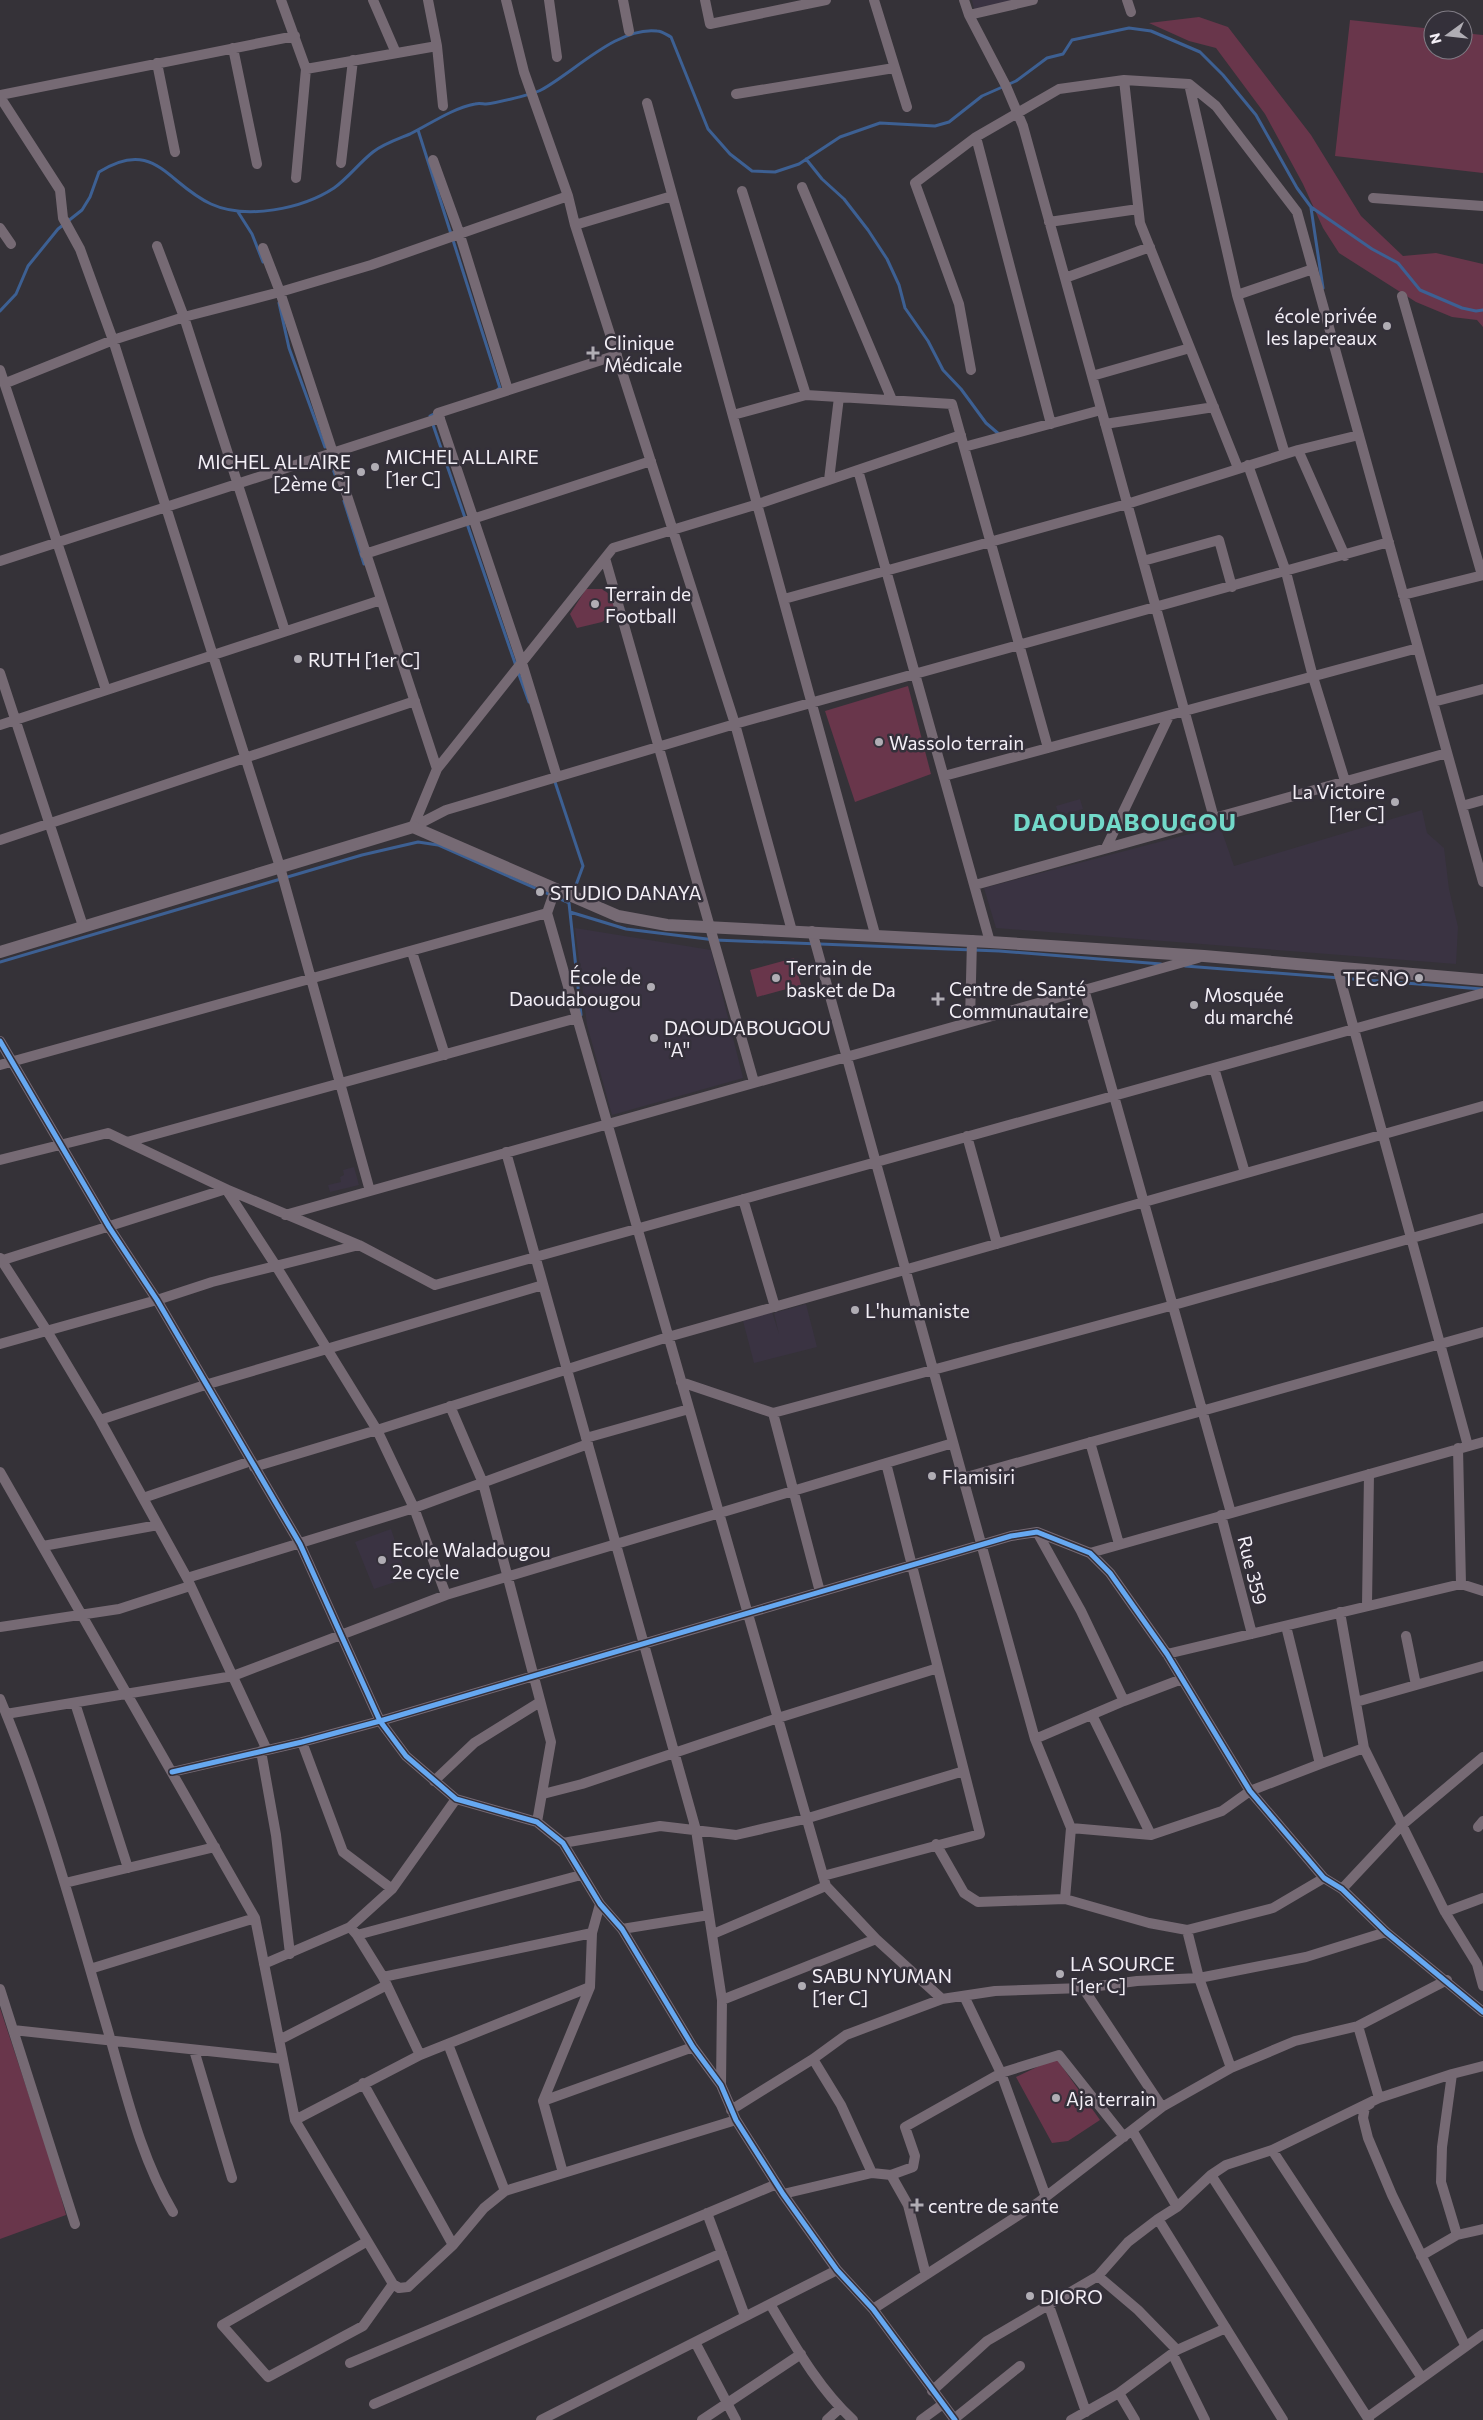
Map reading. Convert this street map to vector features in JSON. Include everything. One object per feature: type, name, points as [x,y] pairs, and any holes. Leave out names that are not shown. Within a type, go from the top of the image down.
[{"type":"street","points":[[281,0],[306,69],[296,178]]},
{"type":"street","points":[[373,0],[396,53]]},
{"type":"street","points":[[428,0],[437,46],[443,106]]},
{"type":"street","points":[[506,0],[524,72],[568,196],[575,225],[735,724],[792,931]]},
{"type":"street","points":[[549,0],[557,57]]},
{"type":"street","points":[[623,0],[629,30]]},
{"type":"street","points":[[705,0],[710,24],[826,0]]},
{"type":"street","points":[[874,0],[894,68],[908,107]]},
{"type":"street","points":[[964,0],[969,16],[1006,86],[1018,114],[1214,818]]},
{"type":"street","points":[[969,16],[1033,0]]},
{"type":"street","points":[[1128,0],[1131,12]]},
{"type":"street","points":[[295,36],[0,96],[60,190],[63,218],[80,249],[112,340],[164,508],[280,866],[370,1191]]},
{"type":"street","points":[[306,69],[437,46]]},
{"type":"street","points":[[233,48],[257,164]]},
{"type":"street","points":[[341,163],[353,60]]},
{"type":"street","points":[[157,63],[175,152]]},
{"type":"street","points":[[736,94],[894,68]]},
{"type":"street","points":[[1124,80],[1140,223],[1214,406],[1243,467],[1286,572],[1313,677],[1345,781]]},
{"type":"street","points":[[971,370],[959,304],[915,184],[976,137],[1058,89],[1124,80],[1189,84],[1216,106],[1297,212],[1483,882]]},
{"type":"street","points":[[1189,84],[1237,295],[1285,454]]},
{"type":"street","points":[[647,103],[876,934]]},
{"type":"street","points":[[976,137],[1051,424]]},
{"type":"street","points":[[433,160],[459,232],[508,390]]},
{"type":"street","points":[[802,188],[892,400]]},
{"type":"street","points":[[742,191],[806,395]]},
{"type":"street","points":[[6,384],[112,340],[184,317],[280,292],[371,265],[459,232],[568,196]]},
{"type":"street","points":[[575,225],[672,196]]},
{"type":"street","points":[[1373,198],[1483,206]]},
{"type":"street","points":[[1049,222],[1138,209]]},
{"type":"street","points":[[0,228],[11,244]]},
{"type":"street","points":[[157,246],[184,317],[236,484],[285,631]]},
{"type":"street","points":[[1065,278],[1150,247]]},
{"type":"street","points":[[263,248],[280,292],[437,769]]},
{"type":"street","points":[[1237,295],[1313,269]]},
{"type":"street","points":[[1402,296],[1483,575],[1404,595]]},
{"type":"street","points":[[1092,376],[1190,348]]},
{"type":"street","points":[[556,777],[522,663],[438,413],[617,355]]},
{"type":"street","points":[[0,370],[106,690]]},
{"type":"street","points":[[733,415],[806,395],[952,404],[1048,748]]},
{"type":"street","points":[[829,480],[839,397]]},
{"type":"street","points":[[1105,424],[1214,406]]},
{"type":"street","points":[[964,447],[1101,410]]},
{"type":"street","points":[[0,561],[440,418]]},
{"type":"street","points":[[413,827],[437,769],[613,548],[758,504],[961,435]]},
{"type":"street","points":[[784,598],[1127,504],[1298,450],[1359,435]]},
{"type":"street","points":[[1298,450],[1345,556]]},
{"type":"street","points":[[365,554],[651,461]]},
{"type":"street","points":[[858,470],[990,942]]},
{"type":"street","points":[[1143,561],[1220,540],[1232,587]]},
{"type":"street","points":[[0,952],[413,827],[446,810],[735,724],[1345,556],[1389,542]]},
{"type":"street","points":[[605,558],[708,928],[754,1082]]},
{"type":"street","points":[[0,725],[381,600]]},
{"type":"street","points":[[944,776],[1418,648]]},
{"type":"street","points":[[0,672],[83,926]]},
{"type":"street","points":[[1433,702],[1483,689]]},
{"type":"street","points":[[0,840],[415,701]]},
{"type":"street","points":[[1106,848],[1169,716]]},
{"type":"street","points":[[975,884],[1447,753]]},
{"type":"street","points":[[1462,806],[1483,800]]},
{"type":"street","points":[[413,827],[618,916],[668,925],[972,940],[1204,956],[1483,980]]},
{"type":"street","points":[[555,890],[547,913],[824,1881],[876,1939],[942,1999]]},
{"type":"street","points":[[0,1064],[412,952],[547,913]]},
{"type":"street","points":[[812,931],[1035,1740],[1071,1828],[1065,1899]]},
{"type":"street","points":[[970,1021],[972,940]]},
{"type":"street","points":[[412,952],[445,1055]]},
{"type":"street","points":[[285,1215],[1084,988],[1204,956]]},
{"type":"street","points":[[1337,968],[1441,1344],[1463,1447],[1460,1584]]},
{"type":"street","name":"Rue 359","points":[[1084,988],[1203,1410],[1252,1634]]},
{"type":"street","points":[[0,1160],[108,1133],[226,1189],[359,1245],[435,1285],[1483,993]]},
{"type":"street","points":[[127,1142],[577,1018]]},
{"type":"street","points":[[0,1041],[109,1227],[157,1300],[205,1385],[300,1544],[380,1721],[406,1756],[456,1799],[537,1822],[563,1843],[600,1904],[622,1929],[693,2047],[721,2085],[733,2115],[783,2194],[837,2270],[873,2309],[932,2391],[955,2419],[997,2382],[1020,2366]]},
{"type":"street","points":[[1214,1068],[1245,1173]]},
{"type":"street","points":[[143,1498],[252,1464],[377,1430],[668,1337],[1483,1106]]},
{"type":"street","points":[[967,1136],[997,1244]]},
{"type":"street","points":[[506,1152],[696,1830],[722,2000],[721,2085]]},
{"type":"street","points":[[226,1189],[1,1260],[47,1330],[100,1420],[189,1582],[233,1676],[264,1751],[290,1954]]},
{"type":"street","points":[[226,1189],[377,1430],[414,1508],[446,1595]]},
{"type":"street","points":[[743,1199],[774,1307]]},
{"type":"street","points":[[681,1382],[774,1413],[1174,1306],[1483,1218]]},
{"type":"street","points":[[0,1344],[157,1300],[212,1282],[359,1245]]},
{"type":"street","points":[[100,1420],[326,1348],[544,1285]]},
{"type":"street","points":[[963,1478],[1483,1332]]},
{"type":"street","points":[[450,1406],[483,1483],[551,1742],[537,1822]]},
{"type":"street","points":[[0,1627],[119,1609],[189,1582],[414,1508],[483,1483],[587,1441],[689,1409]]},
{"type":"street","points":[[774,1413],[820,1592]]},
{"type":"street","points":[[1090,1442],[1119,1544]]},
{"type":"street","points":[[1090,1552],[1483,1442]]},
{"type":"street","points":[[6,1714],[233,1676],[446,1595],[507,1575],[954,1443]]},
{"type":"street","points":[[713,1934],[824,1881],[936,1844],[980,1834],[886,1463]]},
{"type":"street","points":[[0,1472],[255,1918],[295,2120],[366,2242],[393,2284],[399,2288],[408,2287],[453,2245],[484,2208],[505,2191],[733,2115],[846,2035],[942,1999],[995,1991],[1083,1988],[1137,1981],[1199,1978],[1306,1958],[1386,1932]]},
{"type":"street","points":[[1367,1604],[1369,1474]]},
{"type":"street","points":[[43,1546],[158,1525]]},
{"type":"street","points":[[1037,1532],[1081,1611],[1124,1701]]},
{"type":"street","points":[[172,1772],[302,1742],[380,1721],[1011,1536],[1037,1532],[1090,1552],[1121,1588],[1167,1654],[1250,1791],[1324,1878],[1342,1889],[1386,1932],[1447,1980],[1483,2012]]},
{"type":"street","points":[[1167,1654],[1286,1626],[1367,1604],[1460,1584],[1483,1590]]},
{"type":"street","points":[[1340,1612],[1364,1748],[1445,1912],[1477,1964],[1483,1986]]},
{"type":"street","points":[[1286,1626],[1320,1764]]},
{"type":"street","points":[[1406,1636],[1416,1685]]},
{"type":"street","points":[[1356,1702],[1483,1666]]},
{"type":"street","points":[[543,1794],[674,1754],[778,1718],[938,1668]]},
{"type":"street","points":[[1035,1740],[1124,1701],[1182,1679]]},
{"type":"street","points":[[0,1699],[22,1752],[65,1883],[143,2152],[173,2212]]},
{"type":"street","points":[[434,1781],[474,1743],[540,1702]]},
{"type":"street","points":[[75,1703],[128,1868]]},
{"type":"street","points":[[1092,1715],[1151,1835]]},
{"type":"street","points":[[302,1742],[343,1852],[392,1888]]},
{"type":"street","points":[[1071,1828],[1151,1835],[1222,1811],[1250,1791],[1364,1748]]},
{"type":"street","points":[[1342,1889],[1401,1826],[1483,1757]]},
{"type":"street","points":[[563,1843],[660,1826],[736,1835],[805,1819],[964,1771]]},
{"type":"street","points":[[264,1964],[350,1926],[392,1888],[456,1799]]},
{"type":"street","points":[[936,1844],[964,1893],[978,1902],[1065,1899],[1149,1923],[1187,1930],[1273,1908],[1324,1878]]},
{"type":"street","points":[[65,1883],[214,1847]]},
{"type":"street","points":[[357,1935],[581,1875]]},
{"type":"street","points":[[1445,1912],[1483,1898]]},
{"type":"street","points":[[563,2173],[543,2101],[590,1987],[592,1933],[600,1904]]},
{"type":"street","points":[[622,1929],[709,1915]]},
{"type":"street","points":[[90,1969],[255,1918]]},
{"type":"street","points":[[350,1926],[385,1981],[420,2055]]},
{"type":"street","points":[[1187,1930],[1199,1978],[1231,2068]]},
{"type":"street","points":[[279,2040],[385,1981],[592,1933]]},
{"type":"street","points":[[722,2000],[876,1939]]},
{"type":"street","points":[[873,2309],[1046,2197],[1162,2107],[1231,2068],[1295,2041],[1358,2026],[1447,1980]]},
{"type":"street","points":[[295,2120],[420,2055],[590,1987]]},
{"type":"street","points":[[1083,1988],[1162,2107]]},
{"type":"street","points":[[0,1989],[75,2224]]},
{"type":"street","points":[[964,1996],[1001,2073],[1046,2197]]},
{"type":"street","points":[[1358,2026],[1379,2098]]},
{"type":"street","points":[[13,2030],[283,2059]]},
{"type":"street","points":[[448,2044],[505,2191]]},
{"type":"street","points":[[543,2101],[693,2047]]},
{"type":"street","points":[[194,2050],[232,2178]]},
{"type":"street","points":[[783,2194],[872,2173],[891,2175],[913,2167],[915,2156],[905,2127],[1001,2073],[1059,2055],[1128,2133],[1177,2207]]},
{"type":"street","points":[[813,2059],[841,2105],[872,2173]]},
{"type":"street","points":[[932,2391],[987,2340],[1048,2303],[1098,2276],[1128,2242],[1177,2207],[1211,2175],[1226,2166],[1272,2150],[1379,2098],[1483,2066]]},
{"type":"street","points":[[1452,2074],[1442,2147],[1441,2182],[1457,2235]]},
{"type":"street","points":[[363,2083],[453,2245]]},
{"type":"street","points":[[1379,2098],[1365,2107],[1363,2118],[1368,2138],[1420,2256],[1465,2345]]},
{"type":"street","points":[[1272,2150],[1422,2378]]},
{"type":"street","points":[[891,2175],[908,2205],[926,2275]]},
{"type":"street","points":[[1211,2175],[1369,2419],[1465,2345],[1483,2334]]},
{"type":"street","points":[[350,2363],[777,2184]]},
{"type":"street","points":[[707,2213],[746,2316]]},
{"type":"street","points":[[1158,2219],[1283,2420]]},
{"type":"street","points":[[1420,2256],[1457,2235],[1483,2229]]},
{"type":"street","points":[[366,2242],[222,2325],[268,2377],[363,2326],[393,2284]]},
{"type":"street","points":[[374,2404],[722,2252]]},
{"type":"street","points":[[541,2420],[837,2270]]},
{"type":"street","points":[[1098,2276],[1138,2310],[1175,2353],[1205,2420]]},
{"type":"street","points":[[1048,2303],[1086,2412]]},
{"type":"street","points":[[770,2304],[801,2354],[840,2408],[854,2420]]},
{"type":"street","points":[[1071,2420],[1119,2393],[1175,2353],[1226,2328]]},
{"type":"street","points":[[695,2342],[736,2420]]},
{"type":"street","points":[[702,2420],[801,2354]]},
{"type":"street","points":[[1119,2393],[1135,2420]]},
{"type":"street","points":[[924,2419],[943,2404]]},
{"type":"street","points":[[826,2420],[840,2408]]},
{"type":"shaded area","points":[[972,0],[1026,0],[975,14]]},
{"type":"shaded area","points":[[1199,17],[1228,27],[1311,135],[1361,216],[1403,256],[1436,253],[1483,264],[1483,327],[1477,320],[1452,317],[1416,302],[1339,253],[1323,228],[1303,184],[1265,114],[1216,48],[1189,41],[1149,23]]},
{"type":"shaded area","points":[[1350,20],[1423,28],[1423,60],[1473,60],[1473,34],[1483,35],[1483,173],[1335,156]]},
{"type":"shaded area","name":"Terrain de Football","points":[[586,589],[602,589],[612,596],[615,612],[602,622],[577,628],[570,614]]},
{"type":"shaded area","name":"Wassolo terrain","points":[[908,686],[931,774],[855,802],[825,711]]},
{"type":"shaded area","points":[[1080,799],[1083,809],[1059,816],[1056,806]]},
{"type":"shaded area","points":[[1422,810],[1427,833],[1444,848],[1449,889],[1458,927],[1456,964],[996,928],[984,888],[1220,826],[1234,866]]},
{"type":"shaded area","name":"École de Daoudabougou","points":[[575,928],[711,950],[743,1078],[612,1115],[587,1025]]},
{"type":"shaded area","name":"Terrain de basket de Da","points":[[794,958],[801,985],[757,997],[750,970]]},
{"type":"shaded area","points":[[354,1167],[359,1185],[330,1192],[328,1185],[341,1182],[340,1177],[344,1175],[343,1170]]},
{"type":"shaded area","points":[[806,1304],[817,1347],[754,1363],[743,1321],[772,1312],[779,1334],[774,1313]]},
{"type":"shaded area","name":"Ecole Waladougou 2e cycle","points":[[391,1529],[407,1578],[374,1589],[355,1542]]},
{"type":"shaded area","points":[[0,2008],[53,2168],[66,2215],[0,2239]]},
{"type":"shaded area","name":"Aja terrain","points":[[1056,2058],[1100,2120],[1068,2141],[1052,2143],[1016,2077]]},
{"type":"waterway","points":[[0,311],[16,294],[28,266],[58,229],[82,210],[90,197],[99,172],[118,163],[134,159],[147,161],[160,167],[196,195],[211,204],[225,209],[257,212],[290,207],[306,202],[334,188],[377,149],[467,106],[498,102],[537,92],[596,52],[627,36],[642,31],[663,32],[671,37],[708,129],[730,154],[752,171],[775,172],[799,164],[840,137],[880,123],[935,126],[949,122],[982,96],[1016,81],[1047,58],[1063,54],[1072,40],[1129,28],[1151,31],[1200,52],[1223,75],[1256,115],[1297,188],[1311,207],[1372,249],[1398,263],[1420,290],[1462,308],[1476,311],[1483,310]]},
{"type":"waterway","points":[[418,130],[500,388],[498,389]]},
{"type":"waterway","points":[[806,159],[822,179],[844,199],[868,230],[887,259],[899,285],[905,308],[928,341],[943,370],[961,389],[986,423],[1000,435]]},
{"type":"waterway","points":[[1311,208],[1323,288]]},
{"type":"waterway","points":[[238,212],[252,234],[263,262]]},
{"type":"waterway","points":[[279,303],[289,348],[325,447]]},
{"type":"waterway","points":[[436,413],[430,416],[516,666]]},
{"type":"waterway","points":[[330,461],[337,480]]},
{"type":"waterway","points":[[344,501],[364,564]]},
{"type":"waterway","points":[[518,672],[529,702]]},
{"type":"waterway","points":[[554,779],[583,866],[576,885]]},
{"type":"waterway","points":[[0,962],[362,855],[418,842],[438,845],[569,903],[581,1015]]},
{"type":"waterway","points":[[570,912],[626,929],[715,940],[999,951],[1161,964]]},
{"type":"waterway","points":[[1185,966],[1482,989]]},
{"type":"cycle path","points":[[0,1041],[109,1227],[157,1300],[300,1544],[380,1721],[406,1756],[456,1799],[537,1822],[563,1843],[600,1904],[622,1929],[693,2047],[721,2085],[736,2120],[783,2194],[837,2270],[873,2309],[955,2420]]},
{"type":"cycle path","points":[[172,1772],[302,1742],[380,1721],[1011,1536],[1037,1532],[1090,1553],[1110,1573],[1167,1654],[1250,1791],[1324,1878],[1342,1889],[1386,1932],[1483,2012]]},
{"type":"place","name":"école privée les lapereaux","points":[[1387,326]]},
{"type":"place","name":"Clinique Médicale","points":[[593,353]]},
{"type":"place","name":"MICHEL ALLAIRE [1er C]","points":[[375,467]]},
{"type":"place","name":"MICHEL ALLAIRE [2ème C]","points":[[361,472]]},
{"type":"place","name":"Terrain de Football","points":[[595,604]]},
{"type":"place","name":"RUTH [1er C]","points":[[298,659]]},
{"type":"place","name":"Wassolo terrain","points":[[879,742]]},
{"type":"place","name":"La Victoire [1er C]","points":[[1395,802]]},
{"type":"place","name":"STUDIO DANAYA","points":[[540,892]]},
{"type":"place","name":"Terrain de basket de Da","points":[[776,978]]},
{"type":"place","name":"TECNO","points":[[1419,978]]},
{"type":"place","name":"École de Daoudabougou","points":[[651,987]]},
{"type":"place","name":"Centre de Santé Communautaire","points":[[938,999]]},
{"type":"place","name":"Mosquée du marché","points":[[1194,1005]]},
{"type":"place","name":"DAOUDABOUGOU ''A''","points":[[654,1038]]},
{"type":"place","name":"L'humaniste","points":[[855,1310]]},
{"type":"place","name":"Flamisiri","points":[[932,1476]]},
{"type":"place","name":"Ecole Waladougou 2e cycle","points":[[382,1560]]},
{"type":"place","name":"LA SOURCE [1er C]","points":[[1060,1974]]},
{"type":"place","name":"SABU NYUMAN [1er C]","points":[[802,1986]]},
{"type":"place","name":"Aja terrain","points":[[1056,2098]]},
{"type":"place","name":"centre de sante","points":[[917,2205]]},
{"type":"place","name":"DIORO","points":[[1030,2296]]},
{"type":"district","name":"DAOUDABOUGOU","points":[[1125,821]]}]
